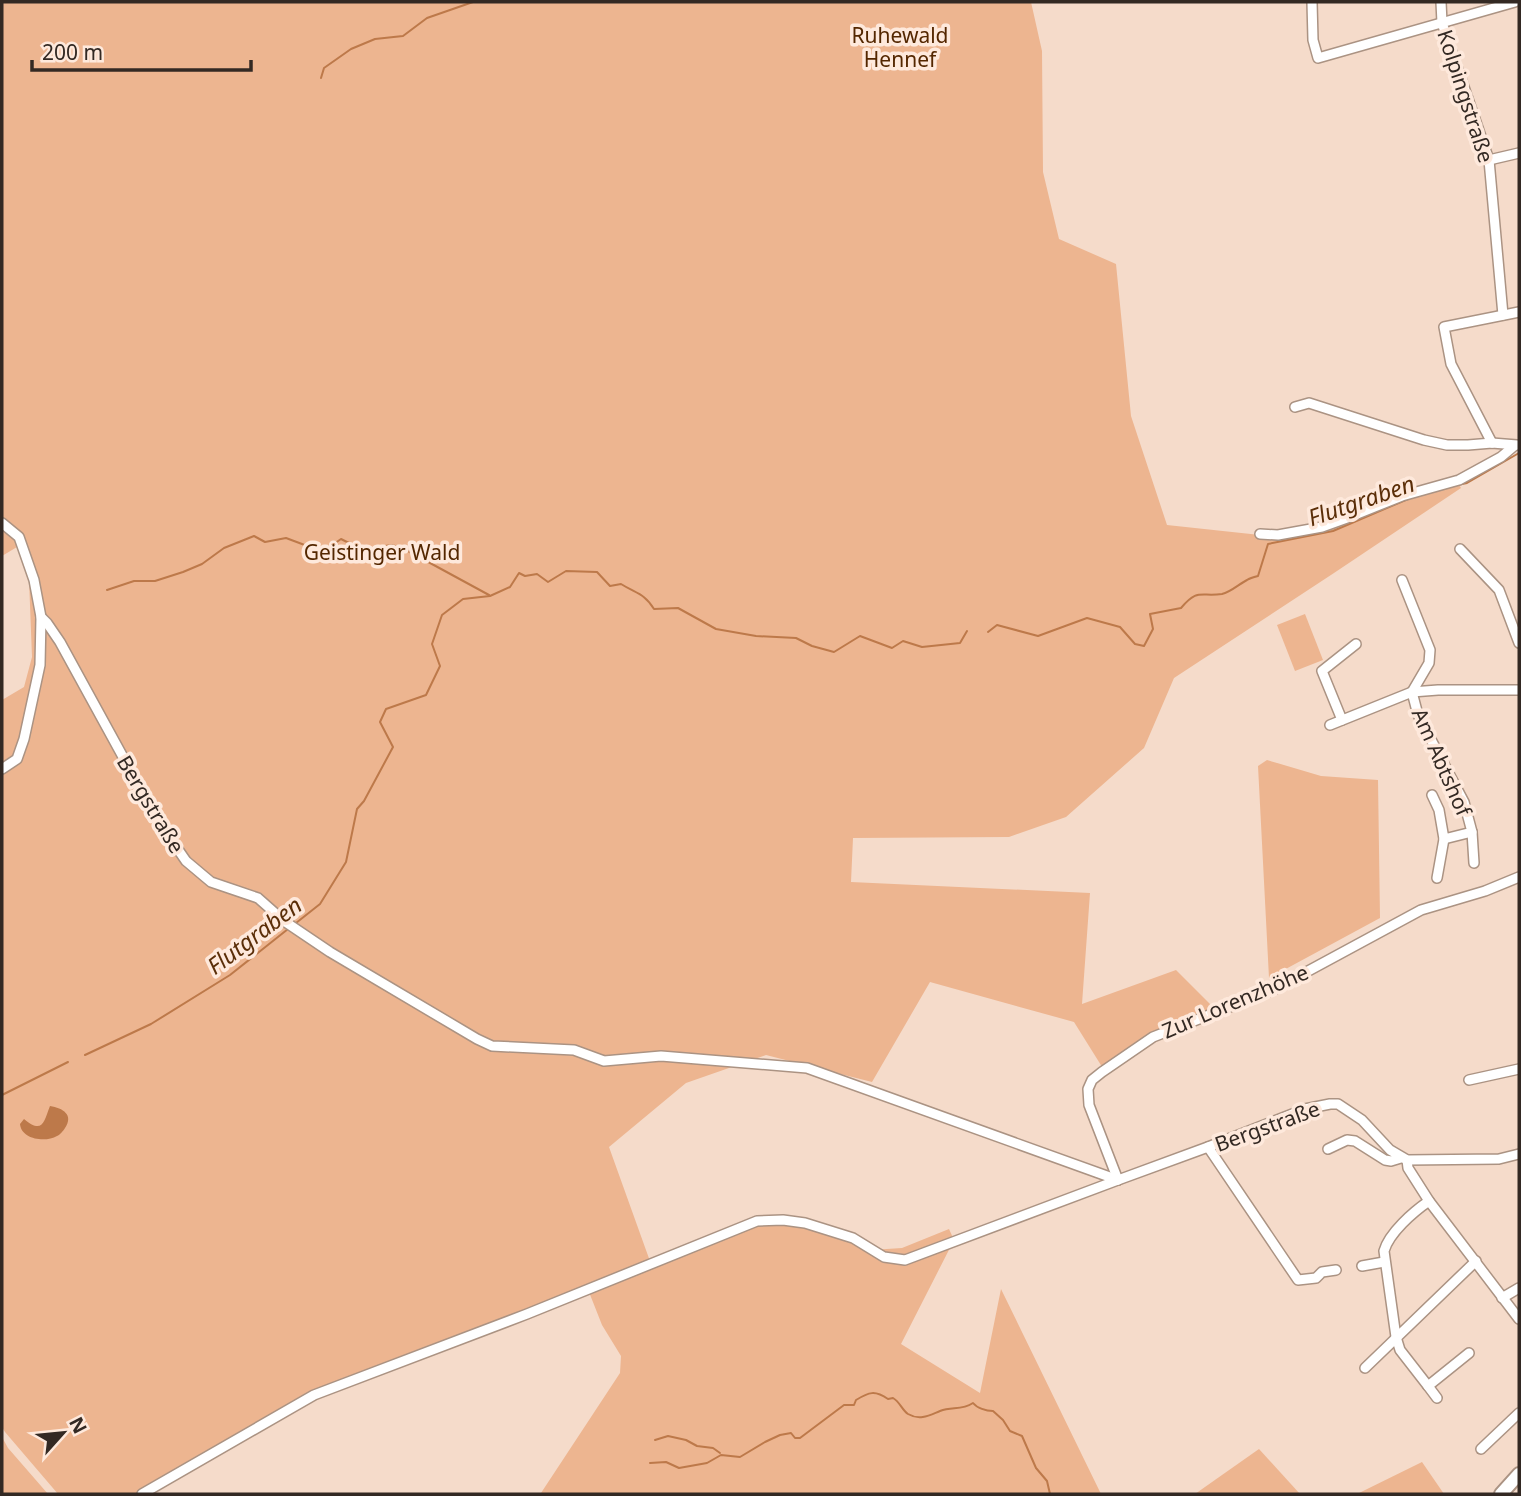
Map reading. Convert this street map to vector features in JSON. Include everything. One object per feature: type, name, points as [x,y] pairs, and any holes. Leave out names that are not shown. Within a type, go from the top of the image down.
[{"type":"main road","points":[[1501,1494],[1519,1474]]},
{"type":"street","points":[[1312,2],[1313,40],[1318,58],[1515,2]]},
{"type":"street","name":"Kolpingstraße","points":[[1441,2],[1442,23],[1489,160],[1503,315]]},
{"type":"street","points":[[1489,160],[1519,153]]},
{"type":"street","points":[[1492,443],[1451,364],[1444,327],[1519,312]]},
{"type":"street","points":[[1295,407],[1310,402],[1424,440],[1447,445],[1517,445]]},
{"type":"street","points":[[1260,534],[1278,535],[1322,527],[1402,496],[1459,480],[1517,445]]},
{"type":"street","points":[[2,523],[19,537],[34,580],[41,618],[40,665],[24,739],[17,759],[2,769]]},
{"type":"street","points":[[1460,549],[1499,590],[1519,643]]},
{"type":"street","name":"Am Abtshof","points":[[1402,580],[1411,590],[1430,650],[1429,663],[1412,692],[1418,715],[1464,802],[1472,832],[1474,863]]},
{"type":"street","name":"Bergstraße","points":[[41,618],[60,642],[157,819],[186,862],[211,882],[258,898],[284,921],[330,952],[492,1046],[574,1050],[604,1061],[661,1056],[807,1068],[1118,1180]]},
{"type":"street","points":[[1342,720],[1322,671],[1356,644]]},
{"type":"street","name":"Am Abtshof","points":[[1330,725],[1412,692],[1519,690]]},
{"type":"street","name":"Am Abtshof","points":[[1432,795],[1439,810],[1444,839],[1437,878]]},
{"type":"street","name":"Am Abtshof","points":[[1444,839],[1472,832]]},
{"type":"street","name":"Zur Lorenzhöhe","points":[[1118,1180],[1090,1104],[1088,1090],[1092,1080],[1102,1072],[1153,1037],[1273,990],[1421,910],[1485,891],[1519,877]]},
{"type":"street","points":[[1469,1080],[1519,1069]]},
{"type":"street","name":"Bergstraße","points":[[142,1494],[314,1395],[527,1314],[757,1221],[806,1223],[853,1238],[884,1257],[905,1260],[1305,1109],[1330,1104],[1338,1104],[1362,1120],[1390,1150],[1404,1159]]},
{"type":"street","name":"Bergstraße","points":[[1328,1149],[1347,1140],[1355,1141],[1391,1161],[1499,1159],[1519,1154]]},
{"type":"street","points":[[1208,1147],[1298,1280],[1316,1278],[1322,1272],[1336,1270]]},
{"type":"street","points":[[1404,1159],[1429,1201],[1519,1319]]},
{"type":"street","points":[[1429,1201],[1387,1241],[1384,1262],[1400,1350],[1437,1398]]},
{"type":"street","points":[[1365,1368],[1476,1261]]},
{"type":"street","points":[[1362,1266],[1384,1262]]},
{"type":"street","points":[[1502,1298],[1519,1288]]},
{"type":"street","points":[[1428,1386],[1469,1353]]},
{"type":"street","points":[[1481,1449],[1519,1413]]},
{"type":"green space","name":"Geistinger Wald","points":[[2,2],[1031,2],[1042,51],[1043,172],[1059,239],[1116,264],[1131,416],[1167,525],[1260,535],[1322,527],[1457,481],[1461,488],[1174,678],[1144,748],[1066,817],[1009,837],[853,838],[851,882],[1090,893],[1082,1004],[1176,970],[1217,1011],[1153,1037],[1104,1070],[1074,1022],[930,982],[872,1082],[766,1055],[686,1083],[609,1147],[651,1264],[733,1229],[783,1219],[805,1223],[871,1250],[902,1248],[949,1229],[954,1240],[901,1344],[980,1393],[1001,1289],[1101,1494],[542,1494],[620,1373],[621,1356],[602,1325],[589,1292],[314,1395],[141,1494],[58,1494],[5,1432],[2,1427],[2,700],[24,687],[32,657],[29,579],[17,547],[2,556]]},
{"type":"green space","points":[[1305,614],[1323,660],[1295,671],[1277,625]]},
{"type":"green space","points":[[1267,760],[1321,776],[1378,780],[1380,918],[1269,978],[1258,766]]},
{"type":"green space","points":[[2,1437],[8,1448],[48,1494],[2,1494]]},
{"type":"green space","points":[[1259,1449],[1300,1494],[1195,1494]]},
{"type":"green space","points":[[1422,1462],[1444,1494],[1357,1494]]},
{"type":"shaded area","points":[[50,1106],[63,1110],[68,1116],[61,1133],[52,1138],[34,1138],[21,1129],[20,1124],[24,1119],[35,1126],[42,1124]]},
{"type":"waterway","points":[[321,78],[324,68],[351,49],[375,39],[403,36],[427,18],[473,2]]},
{"type":"waterway","name":"Flutgraben","points":[[1457,485],[1467,483],[1519,453]]},
{"type":"waterway","name":"Flutgraben","points":[[988,632],[997,625],[1038,636],[1087,618],[1120,627],[1135,644],[1144,646],[1153,629],[1150,614],[1181,608],[1196,596],[1225,593],[1258,576],[1268,544],[1333,531],[1408,499]]},
{"type":"waterway","points":[[107,590],[134,581],[155,581],[183,572],[202,564],[224,548],[254,536],[265,542],[286,538],[310,547],[331,546],[341,539],[359,550],[392,545],[489,595]]},
{"type":"waterway","name":"Flutgraben","points":[[296,923],[320,904],[346,862],[357,809],[393,747],[380,722],[386,709],[426,695],[440,666],[432,644],[442,615],[463,599],[490,596],[510,587],[519,573],[525,576],[537,574],[548,582],[566,571],[597,572],[610,586],[621,584],[643,597],[654,609],[678,608],[716,629],[756,636],[796,638],[834,652],[860,636],[892,648],[903,641],[922,647],[960,643],[967,631]]},
{"type":"waterway","name":"Flutgraben","points":[[85,1055],[151,1024],[230,975],[288,929]]},
{"type":"waterway","name":"Flutgraben","points":[[2,1095],[68,1062]]},
{"type":"waterway","points":[[650,1463],[666,1462],[679,1468],[707,1463],[721,1455],[740,1457],[780,1435],[791,1433],[795,1438],[800,1438],[844,1405],[854,1405],[861,1397],[876,1393],[888,1399],[893,1398],[906,1412],[917,1417],[973,1403],[982,1409],[993,1411],[1010,1431],[1022,1436],[1036,1468],[1047,1481],[1050,1494]]},
{"type":"waterway","points":[[655,1440],[668,1436],[697,1446],[713,1448],[720,1453]]},
{"type":"park label","name":"Ruhewald Hennef","points":[[900,47]]}]
